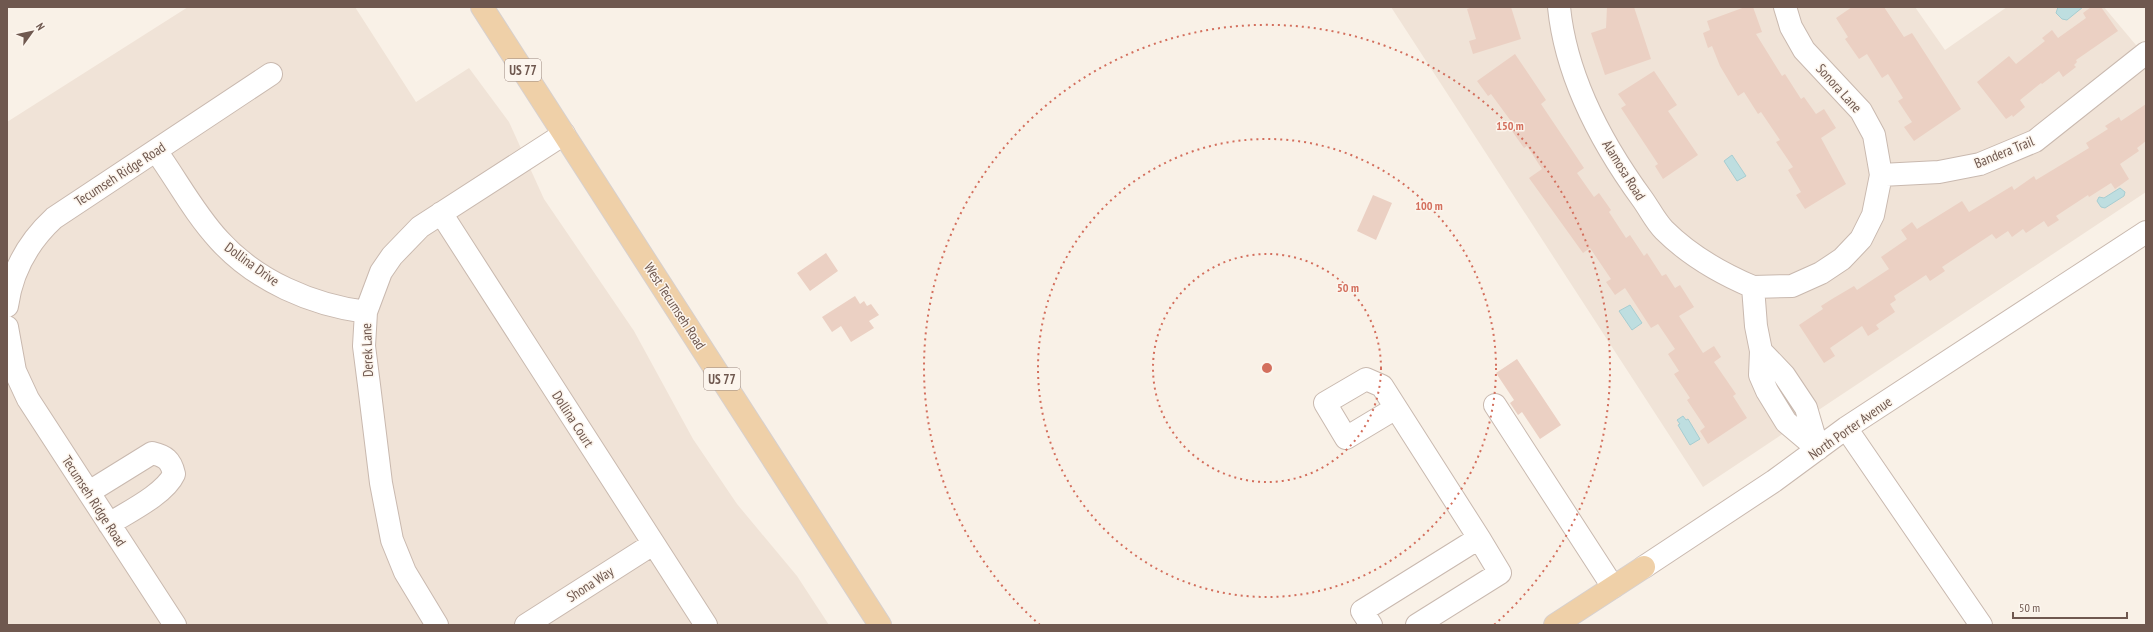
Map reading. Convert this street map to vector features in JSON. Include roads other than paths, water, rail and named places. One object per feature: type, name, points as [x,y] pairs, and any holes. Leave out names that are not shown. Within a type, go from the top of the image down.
[{"type":"main road","name":"West Tecumseh Road","points":[[482,7],[880,625]]},
{"type":"main road","name":"North Porter Avenue","points":[[1555,625],[1644,567]]},
{"type":"street","name":"Alamosa Road","points":[[1559,7],[1562,36],[1576,82],[1596,124],[1631,184],[1663,229],[1696,258],[1721,273],[1753,288],[1792,286],[1821,273],[1842,259],[1861,239],[1873,215],[1881,175]]},
{"type":"street","name":"Sonora Lane","points":[[1785,7],[1791,27],[1804,50],[1861,111],[1874,136],[1881,175]]},
{"type":"street","name":"Bandera Trail","points":[[1881,175],[1939,172],[1980,164],[2035,141],[2146,53]]},
{"type":"street","name":"Tecumseh Ridge Road","points":[[8,292],[22,257],[30,243],[41,230],[80,199],[271,74]]},
{"type":"street","name":"Derek Lane","points":[[437,625],[405,572],[392,540],[381,483],[368,385],[364,346],[366,312],[376,284],[392,256],[420,227],[564,134]]},
{"type":"street","name":"Dollina Drive","points":[[156,150],[198,215],[220,241],[241,260],[287,289],[307,298],[341,308],[366,312]]},
{"type":"street","name":"Dollina Court","points":[[441,213],[706,625]]},
{"type":"street","name":"North Porter Avenue","points":[[1644,567],[1774,481],[1846,428],[2146,232]]},
{"type":"street","points":[[1753,288],[1756,326],[1761,351],[1784,375],[1806,408],[1818,449]]},
{"type":"street","name":"Tecumseh Ridge Road","points":[[7,327],[12,357],[21,384],[109,524],[175,625]]},
{"type":"street","points":[[1495,405],[1614,586]]},
{"type":"street","points":[[1396,408],[1500,573],[1417,625]]},
{"type":"street","points":[[1846,428],[1981,625]]},
{"type":"street","points":[[89,492],[152,453],[163,455],[169,461],[174,474],[171,481],[163,489],[109,524]]},
{"type":"street","points":[[1371,625],[1362,611],[1479,538]]},
{"type":"street","name":"Shona Way","points":[[526,625],[653,544]]},
{"type":"water","points":[[2058,7],[2083,7],[2067,20],[2062,19],[2056,13]]},
{"type":"water","points":[[1732,155],[1746,176],[1737,181],[1724,161]]},
{"type":"water","points":[[2120,188],[2125,192],[2124,196],[2105,208],[2101,207],[2097,201],[2099,197],[2104,198]]},
{"type":"water","points":[[1630,305],[1642,323],[1632,330],[1619,311]]},
{"type":"water","points":[[1683,416],[1686,420],[1688,419],[1700,439],[1690,445],[1678,425],[1680,424],[1677,420]]}]
